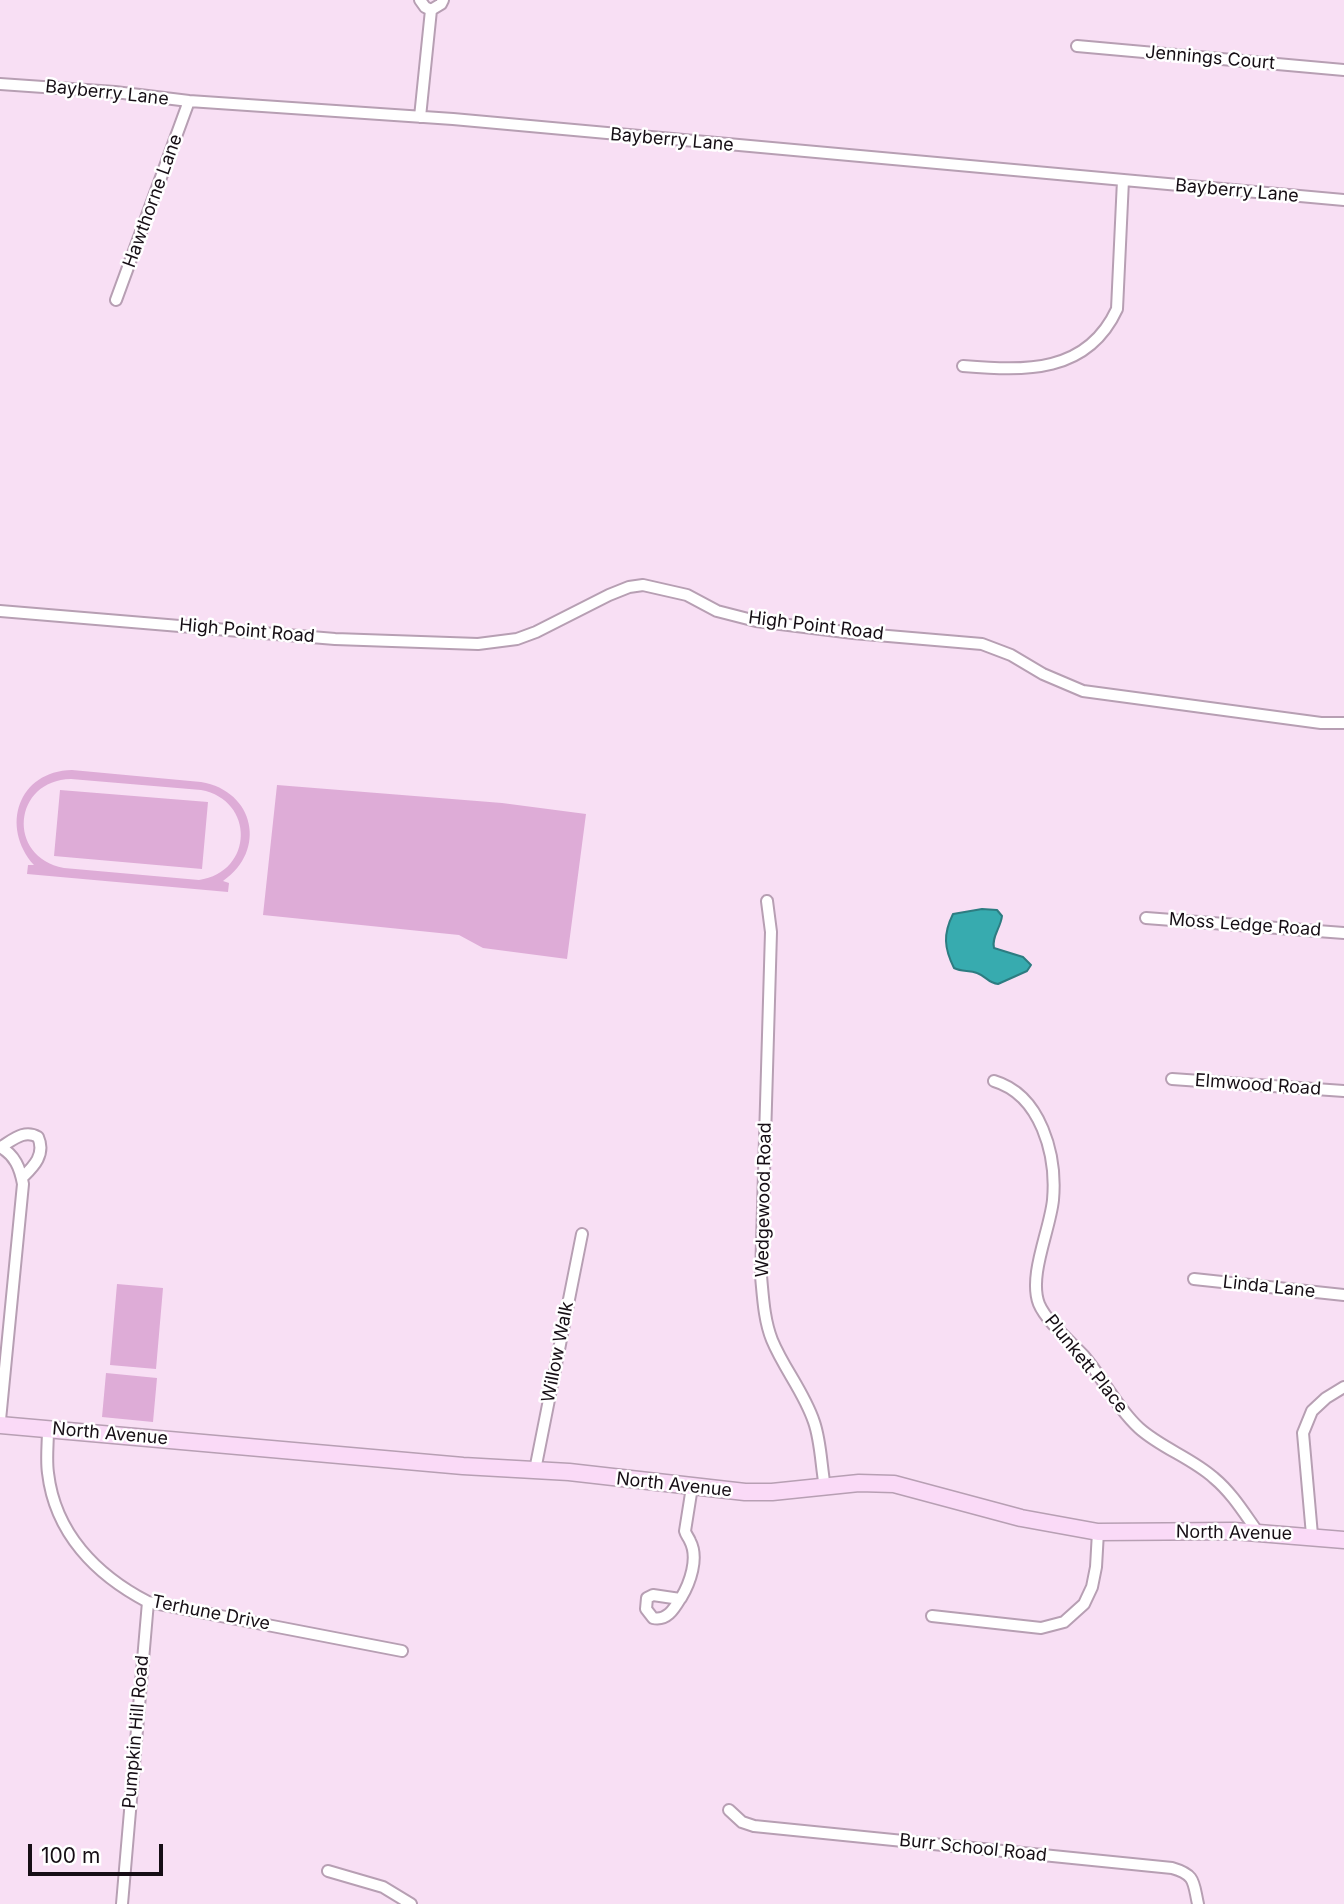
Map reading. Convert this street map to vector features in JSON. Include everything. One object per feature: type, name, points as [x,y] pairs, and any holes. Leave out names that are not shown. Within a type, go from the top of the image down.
[{"type":"street","points":[[420,0],[425,7],[431,9],[442,4],[443,0]]},
{"type":"street","points":[[420,117],[431,9]]},
{"type":"street","name":"Jennings Court","points":[[1077,46],[1344,70]]},
{"type":"street","name":"Bayberry Lane","points":[[0,83],[116,92],[189,102],[420,117],[1344,200]]},
{"type":"street","name":"Hawthorne Lane","points":[[116,300],[189,102]]},
{"type":"street","points":[[963,366],[997,369],[1062,363],[1108,328],[1117,309],[1123,180]]},
{"type":"street","name":"High Point Road","points":[[0,611],[335,639],[478,644],[509,641],[536,632],[609,595],[643,584],[687,595],[717,611],[756,621],[853,633],[982,644],[1011,655],[1043,674],[1083,691],[1321,723],[1344,723]]},
{"type":"street","name":"Wedgewood Road","points":[[767,901],[771,932],[761,1276],[763,1297],[772,1341],[800,1387],[815,1424],[825,1487]]},
{"type":"street","name":"Moss Ledge Road","points":[[1146,918],[1344,933]]},
{"type":"street","name":"Elmwood Road","points":[[1172,1079],[1344,1091]]},
{"type":"street","name":"Plunkett Place","points":[[994,1081],[1007,1085],[1033,1110],[1043,1127],[1048,1146],[1053,1172],[1053,1198],[1035,1284],[1040,1306],[1090,1364],[1139,1428],[1213,1477],[1230,1493],[1258,1531]]},
{"type":"street","points":[[0,1422],[22,1178],[15,1159],[1,1147],[24,1134],[32,1134],[38,1137],[40,1152],[37,1162],[22,1178]]},
{"type":"street","name":"Willow Walk","points":[[535,1470],[582,1234]]},
{"type":"street","name":"Linda Lane","points":[[1194,1279],[1344,1295]]},
{"type":"street","points":[[1312,1535],[1303,1433],[1312,1411],[1344,1387]]},
{"type":"street","name":"North Avenue","points":[[0,1422],[48,1429],[535,1470],[692,1487],[772,1492],[859,1483],[894,1484],[1021,1518],[1098,1532],[1258,1531],[1344,1540]]},
{"type":"street","name":"Terhune Drive","points":[[48,1429],[48,1472],[53,1502],[72,1539],[96,1568],[125,1589],[148,1602],[402,1651]]},
{"type":"street","points":[[680,1599],[687,1588],[693,1558],[690,1539],[685,1535],[692,1487]]},
{"type":"street","points":[[932,1616],[1041,1628],[1064,1622],[1084,1604],[1092,1587],[1098,1532]]},
{"type":"street","name":"Pumpkin Hill Road","points":[[122,1904],[148,1602]]},
{"type":"street","name":"Burr School Road","points":[[729,1810],[741,1822],[754,1826],[1172,1868],[1189,1874],[1193,1880],[1198,1904]]},
{"type":"street","points":[[328,1871],[383,1887],[411,1904]]},
{"type":"shaded area","points":[[72,770],[201,782],[219,788],[233,797],[243,809],[249,824],[250,839],[246,854],[237,869],[223,881],[229,883],[228,892],[27,874],[28,865],[34,865],[18,834],[20,804],[27,790],[38,780],[53,773]],"holes":[[[71,779],[201,790],[219,796],[231,807],[239,821],[241,836],[238,851],[230,864],[217,874],[199,880],[64,868],[45,861],[32,850],[25,835],[24,820],[28,805],[37,792],[52,783]]]},
{"type":"shaded area","points":[[277,785],[502,803],[586,814],[567,959],[483,948],[459,935],[263,915]]},
{"type":"shaded area","points":[[60,790],[208,802],[202,869],[54,856]]},
{"type":"shaded area","points":[[117,1284],[163,1288],[156,1369],[110,1365]]},
{"type":"shaded area","points":[[106,1373],[157,1378],[153,1422],[102,1417]]},
{"type":"water","points":[[982,909],[997,910],[1002,916],[994,948],[1023,957],[1031,965],[1027,971],[998,984],[977,973],[954,968],[948,954],[946,935],[953,914]]}]
